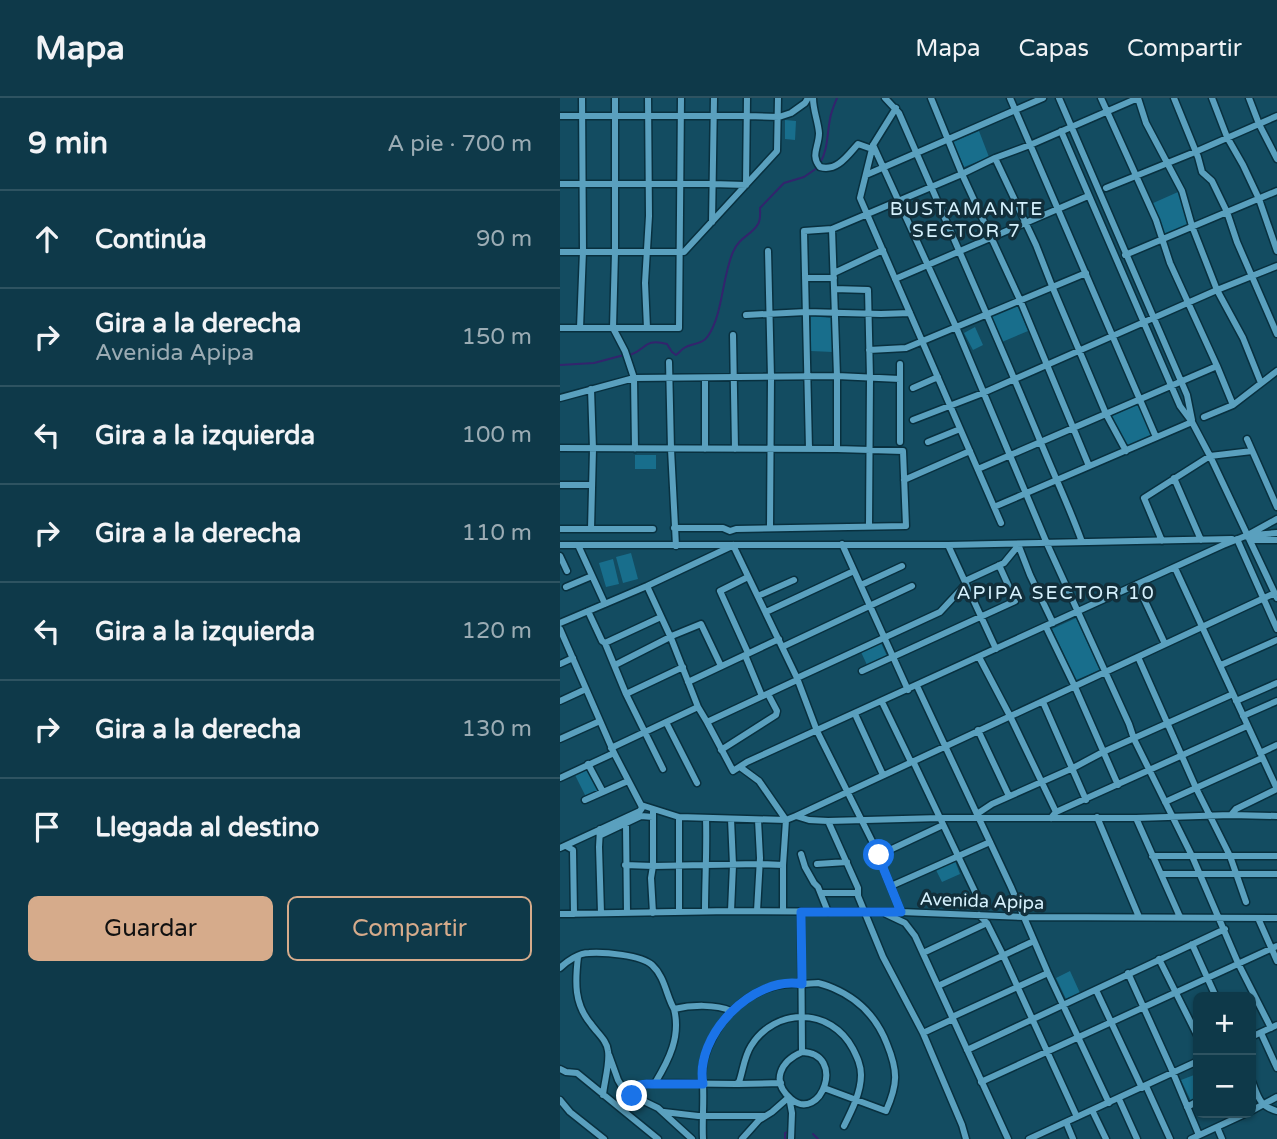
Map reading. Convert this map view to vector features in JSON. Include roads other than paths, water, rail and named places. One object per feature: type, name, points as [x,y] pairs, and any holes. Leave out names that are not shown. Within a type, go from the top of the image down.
[{"type":"street","points":[[580,328],[583,251],[582,98]]},
{"type":"street","points":[[615,98],[613,328],[635,378],[635,449]]},
{"type":"street","points":[[647,328],[645,283],[649,216],[648,98]]},
{"type":"street","points":[[560,328],[679,328],[681,98]]},
{"type":"street","points":[[712,222],[714,98]]},
{"type":"street","points":[[746,186],[747,98]]},
{"type":"street","points":[[560,251],[684,252],[777,151],[778,98]]},
{"type":"street","points":[[560,116],[779,117],[791,113],[810,98],[819,136],[815,157],[820,167],[827,169],[836,165],[858,144],[873,147]]},
{"type":"street","points":[[885,98],[895,108],[917,153],[988,314],[1082,542]]},
{"type":"street","points":[[931,98],[962,174],[1020,300],[1088,466]]},
{"type":"street","points":[[1010,98],[1156,438]]},
{"type":"street","points":[[866,176],[1043,98]]},
{"type":"street","points":[[1059,98],[1181,382],[1192,422]]},
{"type":"street","points":[[1101,98],[1156,220],[1161,240],[1233,405]]},
{"type":"street","points":[[809,449],[804,231],[832,229],[1138,98],[1146,123],[1182,191],[1192,226],[1217,290],[1261,383]]},
{"type":"street","points":[[1174,98],[1202,172],[1212,181],[1227,212],[1237,242],[1277,334]]},
{"type":"street","points":[[1212,98],[1227,138],[1259,199],[1277,251]]},
{"type":"street","points":[[1248,98],[1277,159]]},
{"type":"street","points":[[895,108],[873,147],[860,198],[1001,523]]},
{"type":"street","points":[[1106,188],[1277,116]]},
{"type":"street","points":[[563,847],[653,813],[679,817],[786,820],[1264,598],[1276,596],[1210,456],[1180,406],[1061,131]]},
{"type":"street","points":[[873,147],[956,327],[1046,542],[1134,739],[1192,856],[1238,963],[1274,1027],[1256,1035]]},
{"type":"street","points":[[995,158],[1036,245],[1106,414],[1126,451]]},
{"type":"street","points":[[560,184],[746,186]]},
{"type":"street","points":[[1116,258],[1277,191]]},
{"type":"street","points":[[895,279],[1088,196]]},
{"type":"street","points":[[832,229],[837,449]]},
{"type":"street","points":[[805,278],[834,276],[883,250]]},
{"type":"street","points":[[768,251],[772,448],[770,528]]},
{"type":"street","points":[[913,420],[983,393],[1277,266]]},
{"type":"street","points":[[869,350],[906,348],[1086,273]]},
{"type":"street","points":[[834,289],[868,290],[869,526]]},
{"type":"street","points":[[746,315],[806,312],[910,313]]},
{"type":"street","points":[[733,335],[735,449]]},
{"type":"street","points":[[669,362],[670,449],[676,546]]},
{"type":"street","points":[[900,364],[900,442]]},
{"type":"street","points":[[978,469],[1217,366]]},
{"type":"street","points":[[1204,417],[1233,405],[1277,372]]},
{"type":"street","points":[[560,398],[635,378],[837,376],[900,379]]},
{"type":"street","points":[[913,388],[938,377]]},
{"type":"street","points":[[705,378],[705,449]]},
{"type":"street","points":[[591,389],[591,529]]},
{"type":"street","points":[[994,507],[1192,422]]},
{"type":"street","points":[[928,442],[960,429]]},
{"type":"street","points":[[1247,439],[1277,507]]},
{"type":"street","points":[[560,448],[903,451],[906,526],[730,531],[723,528],[674,528]]},
{"type":"street","points":[[1162,541],[1144,498],[1210,456],[1252,451]]},
{"type":"street","points":[[904,480],[970,452]]},
{"type":"street","points":[[1174,478],[1201,540]]},
{"type":"street","points":[[560,485],[592,485]]},
{"type":"street","points":[[1249,538],[1277,519]]},
{"type":"street","points":[[560,529],[653,529]]},
{"type":"street","points":[[560,545],[1018,545],[1046,542],[1237,539],[1277,533]]},
{"type":"street","points":[[1249,538],[1277,540]]},
{"type":"street","points":[[647,586],[698,707],[733,771],[1237,539]]},
{"type":"street","points":[[1237,539],[1277,629]]},
{"type":"street","points":[[842,544],[908,690]]},
{"type":"street","points":[[578,545],[605,604]]},
{"type":"street","points":[[733,545],[779,639],[817,731],[879,855],[901,912]]},
{"type":"street","points":[[560,623],[733,545]]},
{"type":"street","points":[[948,545],[996,649]]},
{"type":"street","points":[[708,722],[940,611],[966,583],[1004,563],[1018,545]]},
{"type":"street","points":[[1018,545],[1049,625],[1118,785]]},
{"type":"street","points":[[560,556],[567,571]]},
{"type":"street","points":[[862,671],[1015,601],[999,565]]},
{"type":"street","points":[[860,585],[902,566]]},
{"type":"street","points":[[1175,568],[1277,789],[1236,809],[1231,815]]},
{"type":"street","points":[[766,612],[854,571]]},
{"type":"street","points":[[566,587],[592,576]]},
{"type":"street","points":[[721,750],[776,715],[777,711],[765,695],[720,591],[748,576]]},
{"type":"street","points":[[758,596],[794,580]]},
{"type":"street","points":[[1137,584],[1166,644]]},
{"type":"street","points":[[782,647],[912,586]]},
{"type":"street","points":[[588,611],[663,769]]},
{"type":"street","points":[[605,643],[661,617]]},
{"type":"street","points":[[615,665],[701,624],[721,666]]},
{"type":"street","points":[[560,629],[612,750],[641,805],[653,813]]},
{"type":"street","points":[[688,682],[779,639]]},
{"type":"street","points":[[1221,665],[1277,640]]},
{"type":"street","points":[[979,657],[1041,781],[1053,815]]},
{"type":"street","points":[[1138,657],[1196,788],[1230,856],[1246,902]]},
{"type":"street","points":[[560,664],[573,658]]},
{"type":"street","points":[[626,694],[683,667]]},
{"type":"street","points":[[1236,701],[1277,683]]},
{"type":"street","points":[[917,686],[1109,1103]]},
{"type":"street","points":[[560,701],[586,690]]},
{"type":"street","points":[[978,816],[1009,796],[1233,694]]},
{"type":"street","points":[[1243,716],[1277,701]]},
{"type":"street","points":[[882,702],[977,896]]},
{"type":"street","points":[[1042,702],[1086,800]]},
{"type":"street","points":[[560,778],[698,707]]},
{"type":"street","points":[[855,714],[884,775]]},
{"type":"street","points":[[560,739],[600,721]]},
{"type":"street","points":[[666,722],[697,783]]},
{"type":"street","points":[[1053,815],[1247,726]]},
{"type":"street","points":[[978,730],[1009,796]]},
{"type":"street","points":[[1165,802],[1277,745]]},
{"type":"street","points":[[589,764],[603,792]]},
{"type":"street","points":[[740,767],[759,781],[786,820],[783,912]]},
{"type":"street","points":[[585,800],[628,781]]},
{"type":"street","points":[[601,832],[640,811],[641,805]]},
{"type":"street","points":[[653,813],[653,912]]},
{"type":"street","points":[[796,816],[828,821],[942,821],[978,816],[1053,815],[1136,818],[1277,816]]},
{"type":"street","points":[[679,817],[679,912]]},
{"type":"street","points":[[1097,817],[1139,917]]},
{"type":"street","points":[[705,911],[706,818]]},
{"type":"street","points":[[1136,818],[1180,917]]},
{"type":"street","points":[[731,819],[731,911]]},
{"type":"street","points":[[757,911],[758,820]]},
{"type":"street","points":[[828,821],[858,888],[883,957],[923,1033],[966,1139]]},
{"type":"street","points":[[879,855],[942,821]]},
{"type":"street","points":[[626,824],[627,913]]},
{"type":"street","points":[[601,832],[601,913]]},
{"type":"street","points":[[891,886],[990,842]]},
{"type":"street","points":[[563,847],[573,850],[574,914]]},
{"type":"street","points":[[801,854],[828,912]]},
{"type":"street","points":[[1152,856],[1277,856]]},
{"type":"street","points":[[817,864],[847,862]]},
{"type":"street","points":[[625,866],[783,865]]},
{"type":"street","points":[[1161,874],[1277,874]]},
{"type":"street","points":[[821,893],[858,893]]},
{"type":"street","name":"Avenida Apipa","points":[[560,914],[757,911],[901,912],[1024,918],[1277,918]]},
{"type":"street","points":[[801,912],[802,1052]]},
{"type":"street","points":[[880,912],[905,923],[915,936],[1008,1139]]},
{"type":"street","points":[[979,915],[1003,955],[1077,1117]]},
{"type":"street","points":[[1258,918],[1274,947],[1277,961]]},
{"type":"street","points":[[923,953],[986,923]]},
{"type":"street","points":[[967,1050],[1225,929]]},
{"type":"street","points":[[938,986],[1034,941]]},
{"type":"street","points":[[1192,944],[1214,992]]},
{"type":"street","points":[[981,1082],[1274,947]]},
{"type":"street","points":[[560,968],[565,963],[589,953],[636,957],[652,965],[660,976],[674,1009],[676,1021],[674,1045],[655,1083]]},
{"type":"street","points":[[578,957],[575,988],[579,1004],[589,1023],[603,1038],[618,1080],[625,1091],[664,1112],[690,1137],[698,1139]]},
{"type":"street","points":[[1158,959],[1193,1027]]},
{"type":"street","points":[[923,1033],[1048,973]]},
{"type":"street","points":[[1128,973],[1199,1135]]},
{"type":"street","points":[[703,1139],[702,1071],[706,1053],[719,1025],[748,997],[763,989],[794,982],[820,983],[848,996],[868,1012],[883,1033],[896,1070],[892,1099],[886,1111],[824,1088]]},
{"type":"street","points":[[1096,990],[1170,1139]]},
{"type":"street","points":[[674,1009],[706,1007],[732,1011]]},
{"type":"street","points":[[736,1084],[741,1077],[747,1054],[764,1031],[777,1023],[801,1016],[826,1023],[836,1028],[850,1044],[861,1071],[856,1099],[844,1126]]},
{"type":"street","points":[[1261,1033],[1277,1068]]},
{"type":"street","points":[[603,1095],[608,1052]]},
{"type":"street","points":[[789,1097],[799,1103],[808,1104],[816,1099],[824,1088],[827,1074],[823,1063],[814,1055],[802,1052],[782,1066],[781,1083],[789,1097],[792,1112],[791,1139]]},
{"type":"street","points":[[1029,1139],[1041,1136],[1193,1064]]},
{"type":"street","points":[[560,1069],[577,1073],[658,1139]]},
{"type":"street","points":[[625,1091],[639,1085],[655,1083],[781,1083]]},
{"type":"street","points":[[1256,1089],[1263,1104],[1268,1109],[1277,1111]]},
{"type":"street","points":[[742,1139],[759,1120],[789,1097]]},
{"type":"street","points":[[1256,1108],[1277,1097]]},
{"type":"street","points":[[1118,1099],[1137,1139]]},
{"type":"street","points":[[560,1100],[570,1112],[604,1139]]},
{"type":"street","points":[[1187,1107],[1193,1104]]},
{"type":"street","points":[[1093,1110],[1106,1139]]},
{"type":"street","points":[[664,1112],[766,1116]]},
{"type":"street","points":[[1191,1139],[1231,1118]]},
{"type":"street","points":[[1066,1122],[1073,1139]]},
{"type":"street","points":[[1217,1127],[1222,1139]]},
{"type":"waterway","points":[[820,163],[825,153],[830,116],[837,98]]},
{"type":"waterway","points":[[630,355],[654,342],[667,344],[676,355],[684,348],[706,339],[717,317],[733,252],[758,224],[760,208],[784,183],[804,177],[817,168]]},
{"type":"waterway","points":[[560,365],[594,363],[624,355]]},
{"type":"waterway","points":[[785,1139],[785,1133],[788,1132]]},
{"type":"waterway","points":[[813,1134],[818,1139]]},
{"type":"district","name":"BUSTAMANTE SECTOR 7","points":[[967,219]]},
{"type":"district","name":"APIPA SECTOR 10","points":[[1056,592]]}]
